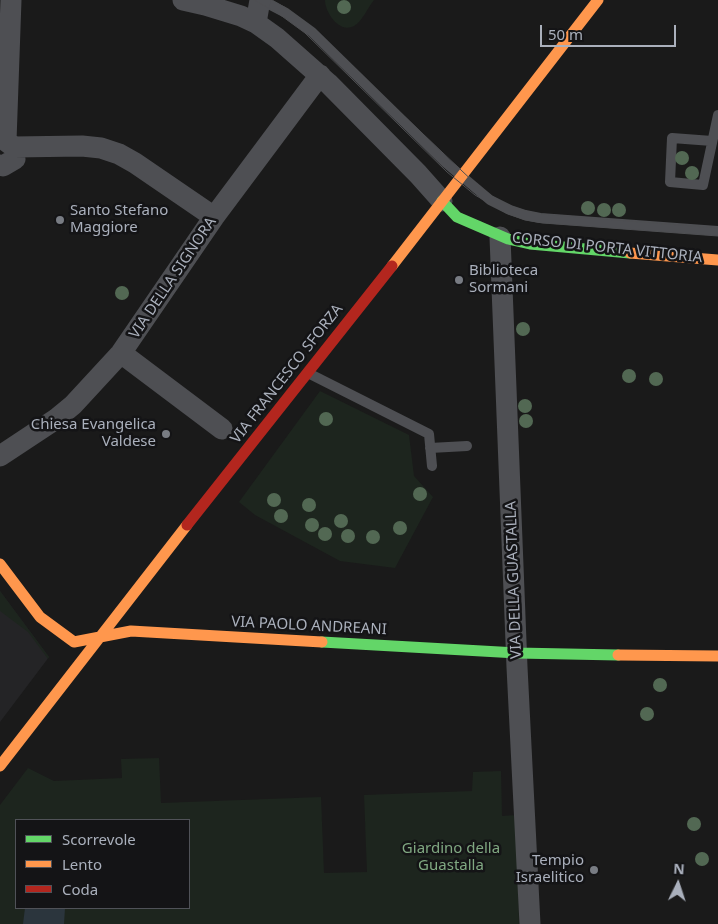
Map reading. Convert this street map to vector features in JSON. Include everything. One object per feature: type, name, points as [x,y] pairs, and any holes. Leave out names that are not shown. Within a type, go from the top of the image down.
[{"type":"street","points":[[11,0],[6,135],[10,157],[82,146],[101,148],[119,154],[135,163],[214,217]]},
{"type":"street","name":"CORSO DI PORTA VITTORIA","points":[[183,0],[223,10],[256,23],[277,38],[320,75],[418,174],[457,217],[500,236],[530,244],[718,260]]},
{"type":"street","points":[[256,23],[261,0]]},
{"type":"street","name":"VIA FRANCESCO SFORZA","points":[[0,766],[598,0]]},
{"type":"street","name":"VIA DELLA SIGNORA","points":[[0,456],[56,420],[73,405],[122,353],[214,217],[320,75]]},
{"type":"street","name":"VIA DELLA GUASTALLA","points":[[500,236],[505,443],[517,534],[517,653],[530,924]]},
{"type":"street","points":[[122,353],[222,429]]},
{"type":"street","name":"VIA PAOLO ANDREANI","points":[[0,564],[40,618],[74,642],[131,631],[517,653],[718,656]]},
{"type":"lane","name":"CORSO DI PORTA VITTORIA","points":[[261,0],[286,13],[312,32],[461,177],[501,207],[540,218],[718,231]]},
{"type":"lane","points":[[712,141],[672,138],[670,182],[703,185],[718,115]]},
{"type":"lane","points":[[308,372],[429,434],[432,466]]},
{"type":"lane","points":[[430,448],[467,446]]},
{"type":"shaded area","points":[[0,591],[49,657],[0,722]]},
{"type":"shaded area","points":[[25,909],[65,909],[64,924],[23,924]]},
{"type":"green space","points":[[325,0],[374,0],[360,21],[348,28],[338,24],[330,16]]},
{"type":"green space","points":[[320,391],[409,435],[414,476],[433,497],[395,568],[340,561],[255,515],[239,502]]},
{"type":"green space","points":[[0,591],[49,657],[48,659],[28,632],[0,611]]},
{"type":"green space","name":"Giardino della Guastalla","points":[[159,758],[161,803],[321,797],[324,873],[367,872],[364,795],[472,791],[473,772],[501,771],[502,816],[517,815],[519,924],[0,924],[0,805],[28,768],[54,781],[122,778],[121,759]]},
{"type":"tram line","points":[[254,0],[279,14],[305,33],[447,172],[475,195],[506,213],[525,220],[543,223],[718,236]]},
{"type":"tram line","points":[[272,0],[286,8],[310,27],[480,188],[494,198],[524,211],[541,214],[718,228]]},
{"type":"traffic: fast","points":[[442,201],[457,217],[508,239],[530,244],[630,253]]},
{"type":"traffic: fast","points":[[322,642],[517,653],[618,655]]},
{"type":"traffic: slow","points":[[392,266],[598,0]]},
{"type":"traffic: slow","points":[[630,253],[718,260]]},
{"type":"traffic: slow","points":[[0,766],[187,525]]},
{"type":"traffic: slow","points":[[0,564],[40,617],[74,642],[131,631],[322,642]]},
{"type":"traffic: slow","points":[[618,655],[718,656]]},
{"type":"traffic: jam","points":[[187,525],[392,266]]},
{"type":"place","name":"Santo Stefano Maggiore","points":[[60,220]]},
{"type":"place","name":"Biblioteca Sormani","points":[[459,280]]},
{"type":"place","name":"Chiesa Evangelica Valdese","points":[[166,434]]},
{"type":"place","name":"Tempio Israelitico","points":[[594,870]]}]
